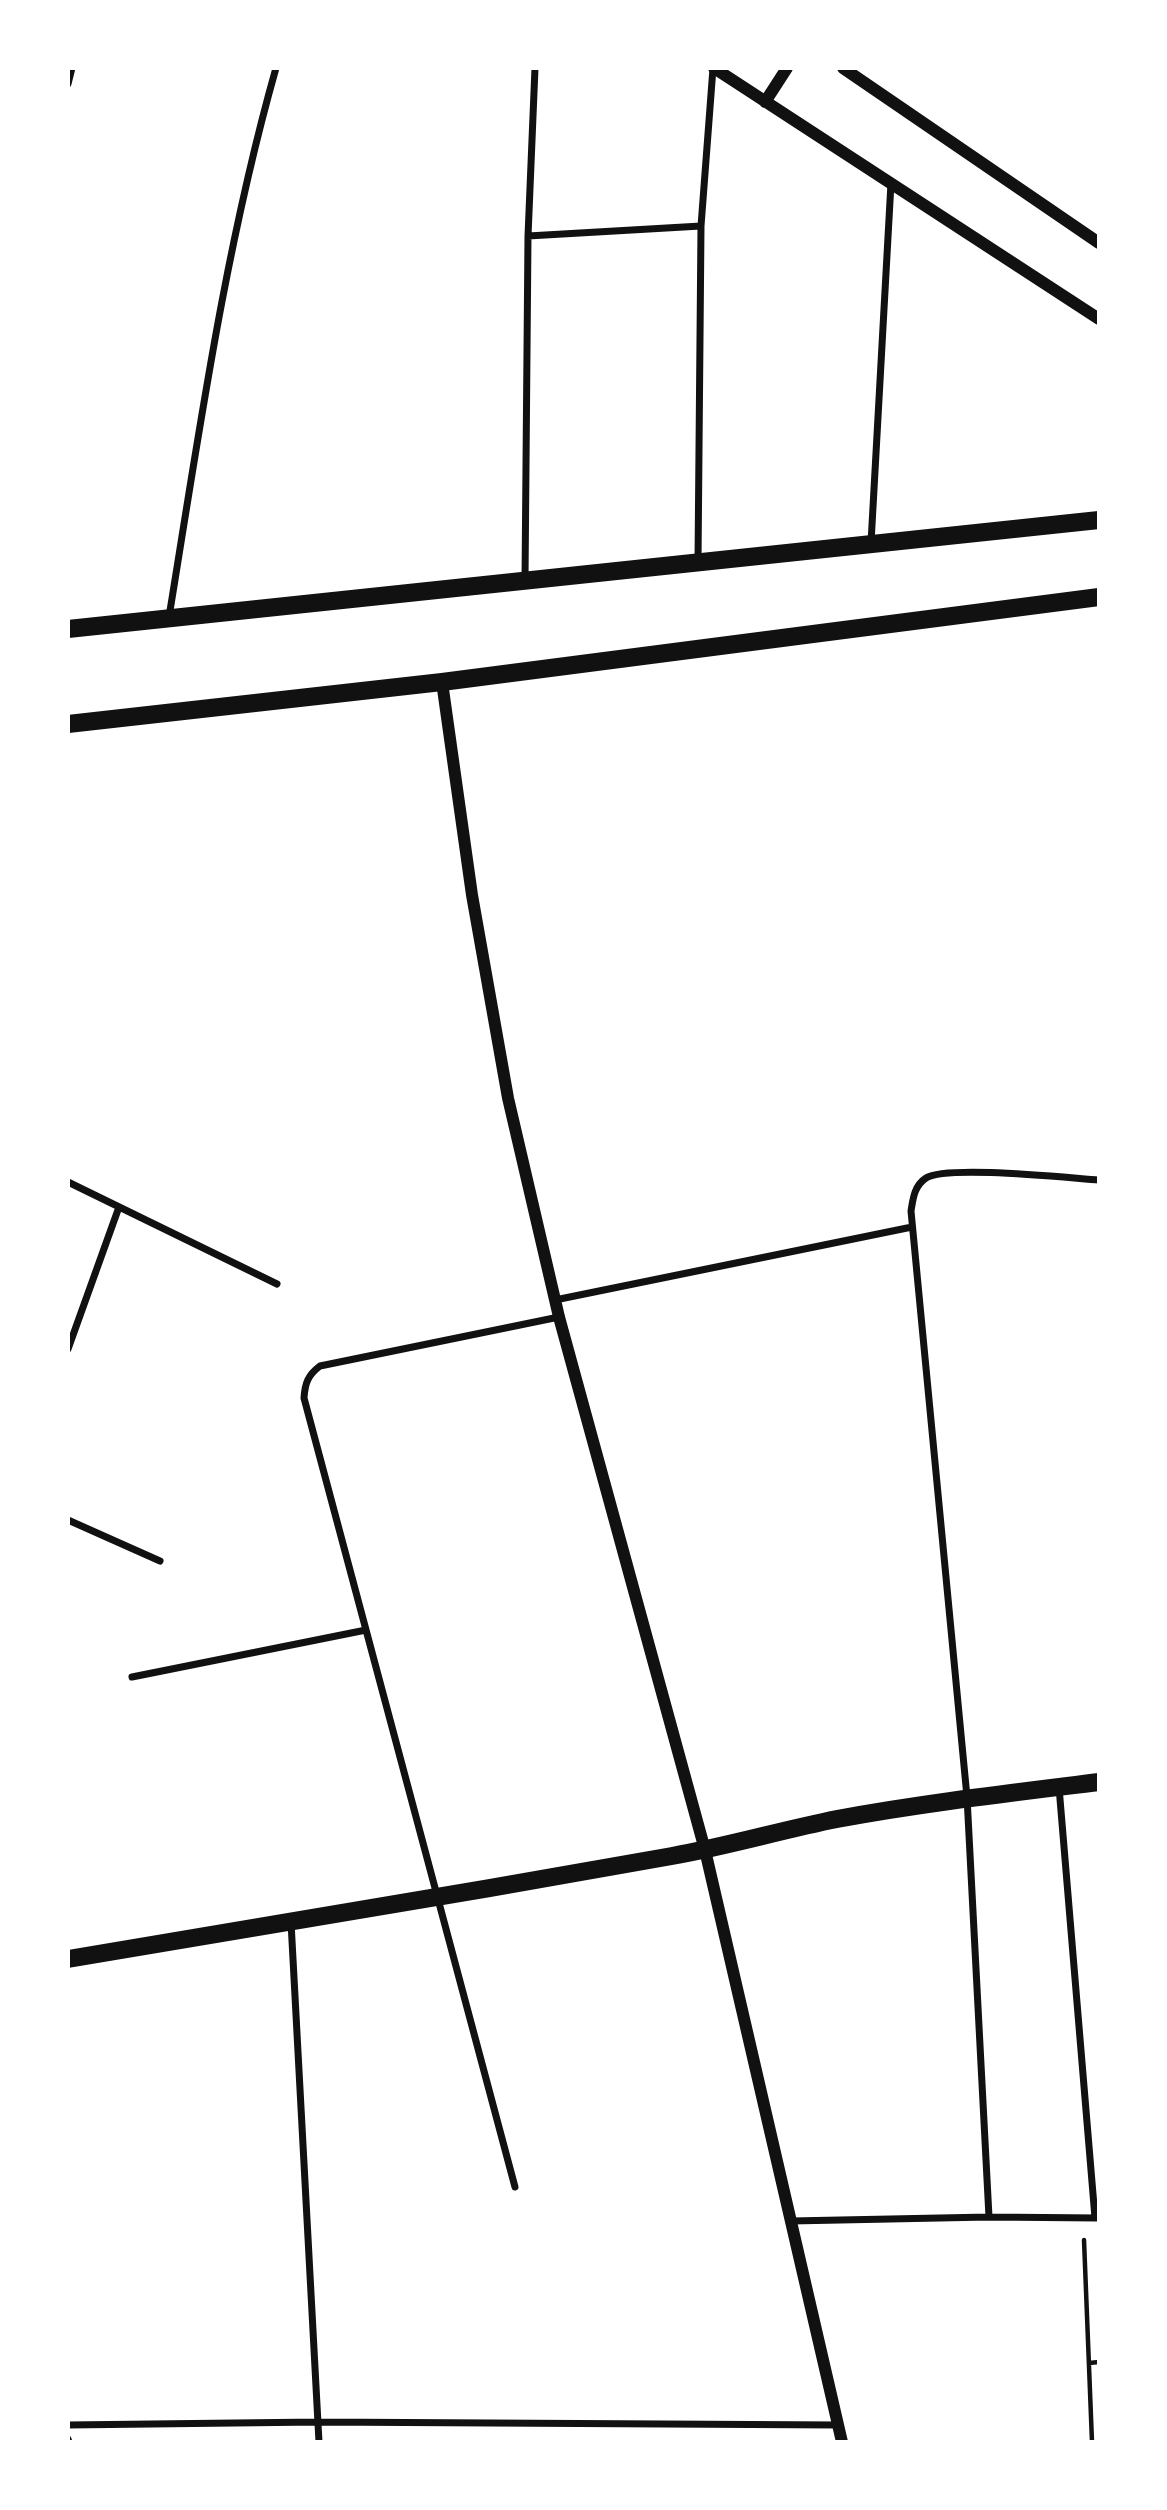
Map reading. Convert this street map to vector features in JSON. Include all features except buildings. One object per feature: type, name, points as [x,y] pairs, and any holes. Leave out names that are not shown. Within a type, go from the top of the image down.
[{"type":"main road","points":[[68,629],[1099,520]]},
{"type":"main road","points":[[68,724],[442,682],[1099,597]]},
{"type":"main road","points":[[68,1959],[438,1898],[705,1850],[835,1819],[967,1797],[1099,1782]]},
{"type":"street","points":[[68,84],[72,68]]},
{"type":"street","points":[[168,618],[221,299],[276,68]]},
{"type":"street","points":[[525,581],[527,236],[535,68]]},
{"type":"street","points":[[698,562],[701,226],[714,68],[1099,319]]},
{"type":"street","points":[[765,102],[787,68]]},
{"type":"street","points":[[842,68],[1099,243]]},
{"type":"street","points":[[871,544],[891,183]]},
{"type":"street","points":[[527,236],[701,226]]},
{"type":"street","points":[[442,682],[472,895],[506,1084],[555,1300],[705,1850],[842,2442]]},
{"type":"street","points":[[989,2217],[967,1797],[912,1227],[912,1204],[917,1186],[925,1178],[935,1174],[958,1172],[1099,1180]]},
{"type":"street","points":[[68,1182],[277,1284]]},
{"type":"street","points":[[68,1349],[119,1207]]},
{"type":"street","points":[[555,1300],[912,1227]]},
{"type":"street","points":[[515,2186],[304,1398],[304,1385],[310,1374],[320,1366],[333,1362],[559,1317]]},
{"type":"street","points":[[68,1520],[160,1561]]},
{"type":"street","points":[[132,1677],[366,1630]]},
{"type":"street","points":[[791,2221],[1097,2218],[1059,1787]]},
{"type":"street","points":[[291,1922],[319,2442]]},
{"type":"street","points":[[68,2425],[318,2422],[838,2425]]},
{"type":"path","points":[[1083,2218],[1092,2442]]},
{"type":"path","points":[[1088,2363],[1099,2362]]}]
